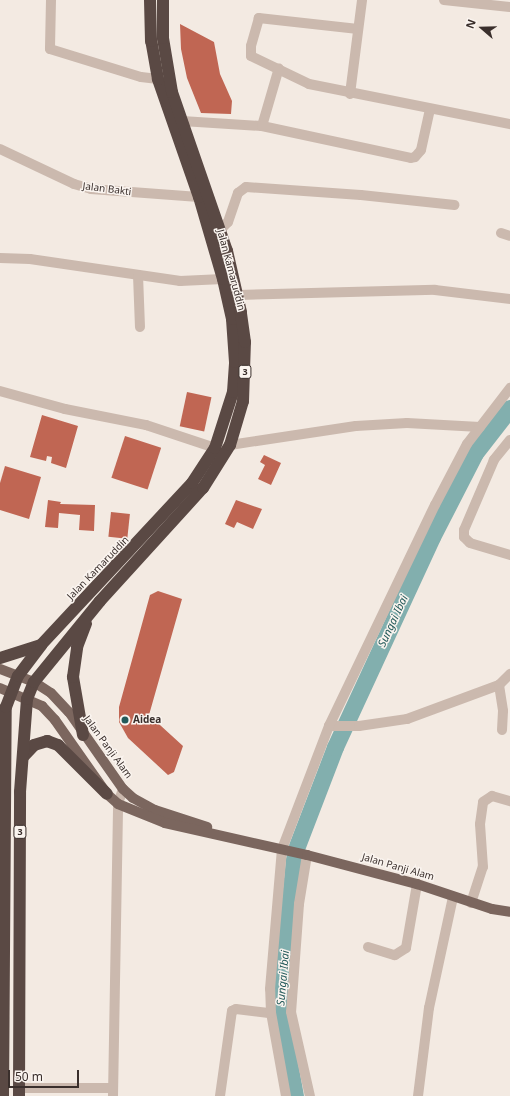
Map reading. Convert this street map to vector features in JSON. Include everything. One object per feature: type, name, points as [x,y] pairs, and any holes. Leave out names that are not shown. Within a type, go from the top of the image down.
[{"type":"highway","name":"Jalan Kamaruddin","points":[[6,690],[41,645],[163,516],[192,483],[215,448],[233,392],[235,362],[232,319],[223,279],[199,197],[158,79],[151,41],[150,0]]},
{"type":"highway","name":"Jalan Kamaruddin","points":[[34,682],[100,600],[203,488],[230,445],[243,401],[245,342],[238,295],[220,230],[172,92],[163,38],[163,0]]},
{"type":"highway","points":[[83,734],[73,676],[77,647],[83,629],[100,600]]},
{"type":"highway","points":[[0,658],[41,645]]},
{"type":"highway","name":"3","points":[[19,1092],[20,792],[27,699],[34,682]]},
{"type":"highway","name":"3","points":[[3,1096],[6,690]]},
{"type":"highway","points":[[23,757],[34,744],[47,741],[58,745],[107,794]]},
{"type":"highway","points":[[0,752],[6,805]]},
{"type":"main road","name":"Jalan Panji Alam","points":[[0,669],[34,682],[51,693],[123,789],[155,810],[256,843]]},
{"type":"main road","name":"Jalan Panji Alam","points":[[6,690],[42,706],[55,720],[107,794],[118,804],[165,823],[307,855],[417,884],[471,903],[510,912]]},
{"type":"street","points":[[51,0],[50,49],[141,77],[158,79]]},
{"type":"street","points":[[444,0],[510,7]]},
{"type":"street","points":[[350,94],[361,1]]},
{"type":"street","points":[[358,29],[259,18],[251,46],[251,56],[279,68],[309,84],[350,94],[510,124]]},
{"type":"street","points":[[262,126],[279,68]]},
{"type":"street","points":[[182,121],[262,126],[411,158],[421,150],[430,109]]},
{"type":"street","name":"Jalan Bakti","points":[[0,149],[74,184],[91,189],[199,197]]},
{"type":"street","points":[[220,230],[228,222],[238,193],[246,187],[361,194],[454,205]]},
{"type":"street","points":[[0,258],[30,259],[180,281],[223,279]]},
{"type":"street","points":[[138,275],[140,327]]},
{"type":"street","points":[[238,295],[435,290],[510,299]]},
{"type":"street","points":[[286,1096],[271,1013],[270,989],[282,849],[330,726],[435,504],[467,444],[510,388]]},
{"type":"street","points":[[0,391],[65,409],[146,425],[215,448]]},
{"type":"street","points":[[230,445],[356,426],[406,423],[480,427]]},
{"type":"street","points":[[510,440],[494,460],[464,530],[464,537],[470,543],[510,555]]},
{"type":"street","points":[[330,726],[358,726],[407,719],[499,685],[510,674]]},
{"type":"street","points":[[499,685],[503,711],[502,730]]},
{"type":"street","points":[[19,1092],[113,1092],[118,804],[123,789]]},
{"type":"street","points":[[471,903],[483,867],[480,824],[483,802],[492,796],[510,801]]},
{"type":"street","points":[[307,855],[299,904],[291,1012],[310,1096]]},
{"type":"street","points":[[368,947],[395,955],[406,948],[417,884]]},
{"type":"street","points":[[418,1096],[429,1008],[453,897]]},
{"type":"street","points":[[220,1096],[232,1011],[236,1009],[271,1013]]},
{"type":"building","points":[[180,24],[214,42],[220,74],[232,101],[231,114],[201,113],[187,78],[181,49]]},
{"type":"building","points":[[187,392],[211,397],[204,431],[180,426]]},
{"type":"building","points":[[42,415],[78,426],[66,468],[51,463],[52,457],[47,456],[46,461],[30,457]]},
{"type":"building","points":[[125,436],[161,448],[148,490],[111,478]]},
{"type":"building","points":[[264,455],[281,463],[271,485],[258,479],[265,465],[260,462]]},
{"type":"building","points":[[5,466],[41,477],[29,519],[0,510],[0,483]]},
{"type":"building","points":[[48,500],[61,502],[60,504],[95,505],[94,531],[79,530],[80,515],[59,513],[58,528],[45,527]]},
{"type":"building","points":[[236,500],[262,509],[253,529],[237,522],[234,528],[225,524]]},
{"type":"building","points":[[111,512],[130,514],[127,539],[108,537]]},
{"type":"building","points":[[158,591],[182,599],[149,715],[183,746],[174,772],[168,775],[128,738],[119,722],[119,707],[150,595]]},
{"type":"waterway","name":"Sungai Ibai","points":[[297,846],[335,747],[432,537],[475,453],[510,408]]},
{"type":"waterway","name":"Sungai Ibai","points":[[294,859],[279,1007],[295,1096]]},
{"type":"place","name":"Aidea","points":[[125,720]]}]
